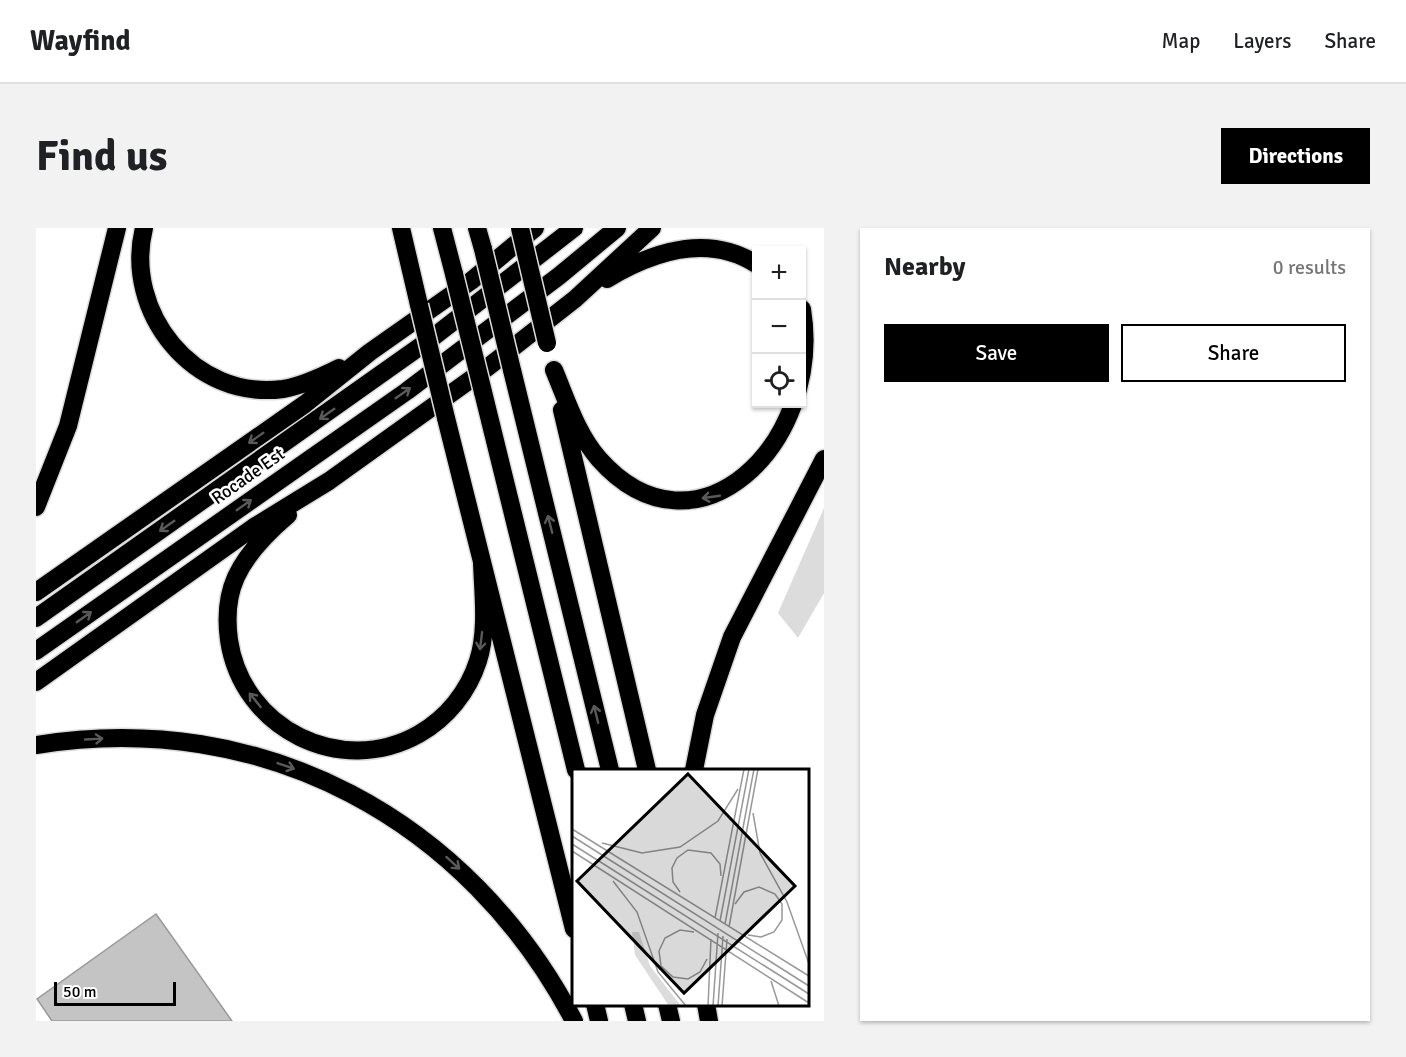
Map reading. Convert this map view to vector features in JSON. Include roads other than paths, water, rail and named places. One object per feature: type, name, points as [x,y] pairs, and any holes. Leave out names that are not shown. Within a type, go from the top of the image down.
[{"type":"highway","points":[[36,507],[68,426],[117,228]]},
{"type":"highway","points":[[144,228],[139,270],[151,313],[174,349],[207,373],[236,385],[282,389],[317,379],[370,352]]},
{"type":"highway","points":[[393,228],[411,274]]},
{"type":"highway","points":[[401,228],[418,305],[572,925]]},
{"type":"highway","points":[[442,228],[576,769]]},
{"type":"highway","points":[[477,228],[610,769]]},
{"type":"highway","points":[[520,228],[554,370],[571,458],[647,769]]},
{"type":"highway","points":[[36,592],[305,404],[370,352],[471,281],[535,228]]},
{"type":"highway","name":"Rocade Est","points":[[36,618],[476,306],[574,228]]},
{"type":"highway","name":"Rocade Est","points":[[36,651],[407,391],[617,228]]},
{"type":"highway","points":[[36,682],[254,527],[328,481],[488,367],[575,299],[651,228]]},
{"type":"highway","points":[[575,299],[637,262],[671,250],[720,249],[740,255],[752,262]]},
{"type":"highway","points":[[806,321],[816,344],[819,369]]},
{"type":"highway","points":[[554,370],[580,432],[598,458],[617,476],[645,491],[672,498],[711,498],[737,491],[776,467]]},
{"type":"highway","points":[[694,769],[707,707],[729,646],[824,459]]},
{"type":"highway","points":[[328,481],[283,519],[245,560],[236,578],[227,612],[230,648],[245,687],[269,717],[285,730],[306,741],[330,749],[372,750],[411,739],[427,730],[463,693],[478,659],[483,614],[482,562]]},
{"type":"highway","points":[[36,745],[124,738],[206,745],[285,765],[364,800],[428,842],[485,893],[532,950],[574,1021]]},
{"type":"highway","points":[[595,1006],[600,1021]]},
{"type":"highway","points":[[633,1006],[637,1021]]},
{"type":"highway","points":[[667,1006],[671,1021]]},
{"type":"highway","points":[[706,1006],[709,1021]]}]
